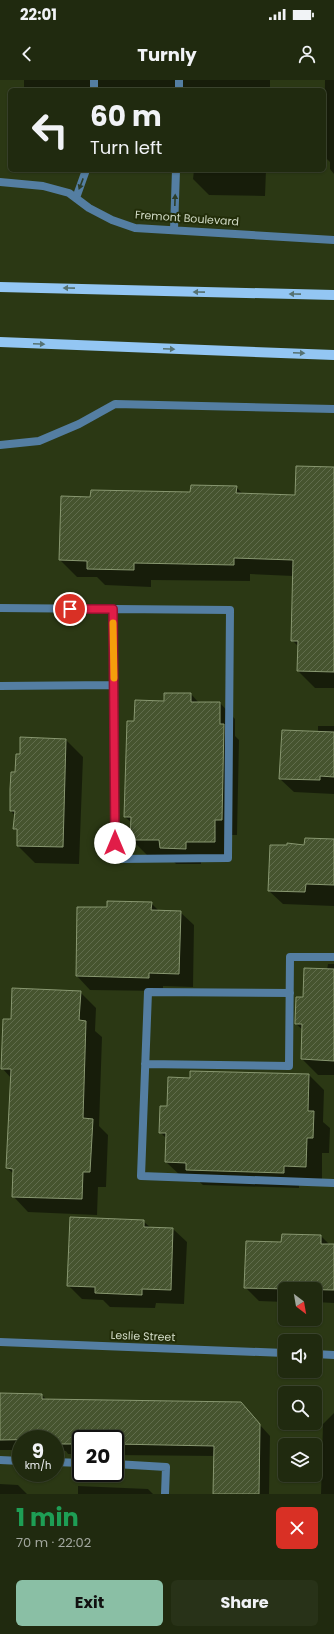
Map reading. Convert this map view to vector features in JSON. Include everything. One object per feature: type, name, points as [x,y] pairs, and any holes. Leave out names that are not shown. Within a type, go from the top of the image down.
[{"type":"main road","points":[[0,287],[334,295]]},
{"type":"main road","points":[[0,342],[334,354]]},
{"type":"street","points":[[76,198],[85,172]]},
{"type":"street","points":[[174,230],[176,172]]},
{"type":"street","name":"Fremont Boulevard","points":[[0,182],[43,186],[69,193],[89,208],[112,220],[135,228],[334,240]]},
{"type":"street","points":[[0,445],[39,441],[79,424],[115,404],[334,409]]},
{"type":"street","points":[[0,608],[230,610],[228,858],[115,859],[113,609]]},
{"type":"street","points":[[0,686],[114,685]]},
{"type":"street","points":[[145,1064],[289,1066],[290,957],[334,958]]},
{"type":"street","points":[[290,994],[148,992],[141,1176],[334,1183]]},
{"type":"street","name":"Leslie Street","points":[[0,1342],[278,1353]]},
{"type":"street","points":[[322,1354],[334,1355]]},
{"type":"street","points":[[0,1460],[12,1461]]},
{"type":"street","points":[[124,1465],[166,1467],[165,1494]]},
{"type":"building","points":[[296,466],[334,467],[334,672],[297,671],[298,641],[291,641],[293,560],[234,558],[234,565],[134,563],[134,570],[87,569],[87,561],[59,560],[61,496],[90,497],[91,490],[190,492],[191,485],[237,486],[236,493],[295,495]]},
{"type":"building","points":[[164,693],[191,693],[191,702],[220,702],[220,724],[224,724],[222,820],[215,820],[215,842],[186,842],[186,849],[160,848],[159,840],[130,840],[131,817],[124,817],[127,721],[134,721],[135,700],[164,701]]},
{"type":"building","points":[[282,730],[334,732],[334,777],[320,776],[320,780],[279,779]]},
{"type":"building","points":[[20,737],[66,739],[63,847],[17,846],[17,829],[13,829],[15,811],[10,811],[10,789],[11,772],[15,772],[16,754],[20,754]]},
{"type":"building","points":[[305,838],[334,839],[334,885],[306,884],[305,892],[268,891],[270,845],[287,845],[287,843],[304,845]]},
{"type":"building","points":[[107,901],[152,902],[151,910],[181,911],[179,974],[149,973],[149,978],[76,976],[77,907],[107,907]]},
{"type":"building","points":[[304,968],[334,969],[334,1061],[301,1059],[302,1024],[295,1024],[295,1022],[296,997],[303,997]]},
{"type":"building","points":[[12,988],[81,991],[79,1020],[86,1021],[83,1118],[93,1119],[90,1172],[83,1172],[82,1199],[12,1197],[13,1169],[6,1168],[11,1069],[1,1069],[3,1019],[11,1019]]},
{"type":"building","points":[[190,1071],[309,1074],[308,1111],[314,1111],[313,1138],[307,1138],[306,1167],[284,1166],[284,1173],[186,1170],[186,1163],[165,1162],[166,1133],[159,1133],[160,1106],[167,1106],[168,1077],[190,1078]]},
{"type":"building","points":[[70,1217],[144,1220],[144,1227],[173,1228],[171,1290],[142,1289],[142,1295],[95,1293],[95,1287],[67,1286]]},
{"type":"building","points":[[282,1234],[321,1235],[321,1244],[334,1244],[334,1290],[322,1290],[322,1282],[278,1282],[278,1289],[244,1288],[246,1241],[281,1242]]},
{"type":"building","points":[[0,1393],[42,1394],[42,1399],[241,1402],[260,1424],[259,1494],[213,1494],[214,1446],[124,1444],[124,1430],[72,1430],[72,1444],[64,1444],[64,1430],[12,1430],[12,1440],[0,1440]]},
{"type":"slow traffic","points":[[113,623],[114,678]]},
{"type":"route","points":[[70,609],[113,609],[115,843]]}]
